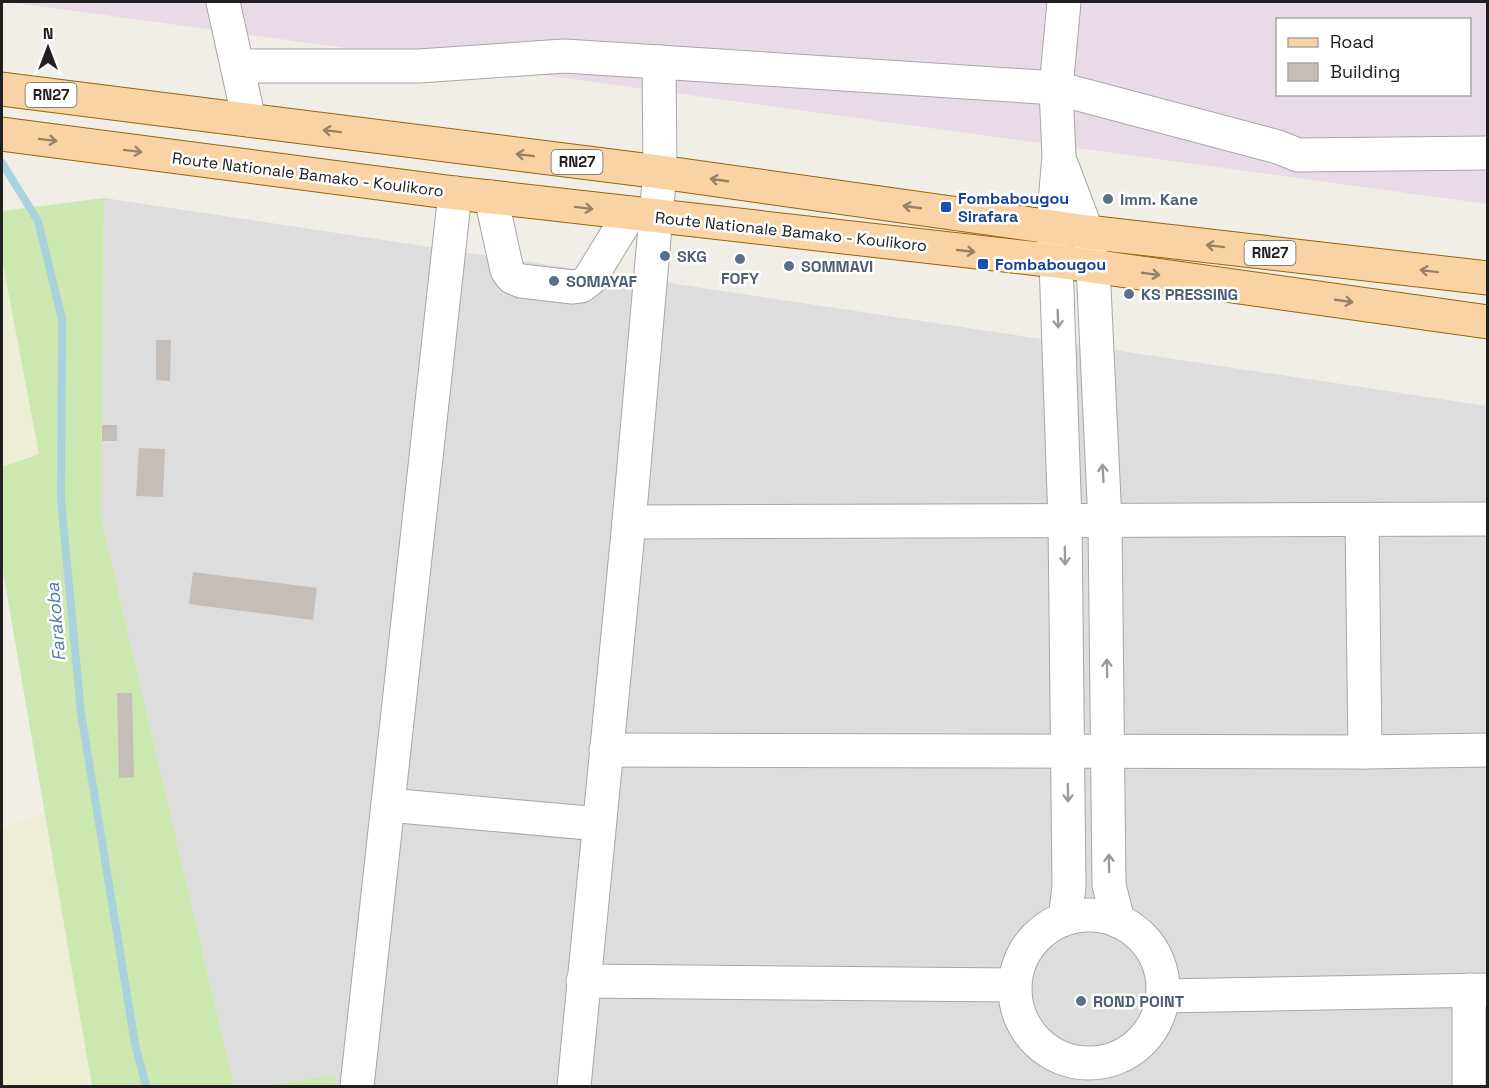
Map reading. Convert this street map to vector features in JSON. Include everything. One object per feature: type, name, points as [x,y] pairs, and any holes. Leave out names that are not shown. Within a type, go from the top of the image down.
[{"type":"main road","name":"RN27","points":[[2,89],[660,172],[1087,232],[1488,278]]},
{"type":"main road","name":"Route Nationale Bamako - Koulikoro","points":[[2,134],[455,193],[1056,261],[1488,321]]},
{"type":"street","points":[[224,2],[249,120]]},
{"type":"street","points":[[1064,2],[1056,88],[1059,156],[1053,226],[1065,522],[1069,886],[1065,919]]},
{"type":"street","points":[[238,66],[419,66],[564,57],[1056,88],[1278,147],[1298,155],[1488,153]]},
{"type":"street","points":[[491,197],[507,270],[512,277],[521,281],[573,287],[581,286],[589,280],[643,214],[660,172],[660,62]]},
{"type":"street","points":[[1059,156],[1087,232],[1093,266],[1105,522],[1109,885],[1118,921]]},
{"type":"street","points":[[357,1086],[455,193]]},
{"type":"street","points":[[574,1086],[629,522],[643,214]]},
{"type":"street","points":[[629,522],[1488,519]]},
{"type":"street","points":[[1362,520],[1365,752]]},
{"type":"street","points":[[606,750],[1365,752],[1488,750]]},
{"type":"street","points":[[388,805],[599,824]]},
{"type":"street","points":[[1093,915],[1118,921],[1145,940],[1160,966],[1164,996],[1160,1015],[1142,1043],[1110,1074],[1077,1063],[1067,1072],[1044,1050],[1020,1020],[1014,985],[1024,952],[1042,932],[1065,919],[1093,915]]},
{"type":"street","points":[[583,981],[1014,985]]},
{"type":"street","points":[[1164,996],[1478,990],[1468,1086]]},
{"type":"shaded area","points":[[16,2],[1487,2],[1487,204],[16,3]]},
{"type":"shaded area","points":[[104,198],[1487,406],[1487,1086],[336,1086],[334,1075],[259,1086],[234,1086],[101,517]]},
{"type":"green space","points":[[104,198],[101,517],[234,1086],[92,1086],[2,566],[2,467],[39,454],[2,259],[2,211]]},
{"type":"green space","points":[[2,259],[39,454],[2,467]]},
{"type":"green space","points":[[44,812],[92,1086],[2,1086],[2,830]]},
{"type":"green space","points":[[334,1075],[336,1086],[259,1086]]},
{"type":"building","points":[[156,340],[171,340],[170,381],[156,380]]},
{"type":"building","points":[[102,425],[117,425],[117,441],[102,441]]},
{"type":"building","points":[[139,448],[165,449],[163,497],[136,496]]},
{"type":"building","points":[[193,572],[317,588],[313,620],[189,604]]},
{"type":"building","points":[[117,693],[132,693],[134,777],[119,778]]},
{"type":"waterway","name":"Farakoba","points":[[2,163],[38,221],[62,319],[61,499],[81,713],[135,1044],[146,1086]]},
{"type":"place","name":"Imm. Kane","points":[[1108,199]]},
{"type":"place","name":"Fombabougou Sirafara","points":[[946,207]]},
{"type":"place","name":"SKG","points":[[665,256]]},
{"type":"place","name":"FOFY","points":[[740,259]]},
{"type":"place","name":"Fombabougou","points":[[983,264]]},
{"type":"place","name":"SOMMAVI","points":[[789,266]]},
{"type":"place","name":"SOMAYAF","points":[[554,281]]},
{"type":"place","name":"KS PRESSING","points":[[1129,294]]},
{"type":"place","name":"ROND POINT","points":[[1081,1001]]}]
